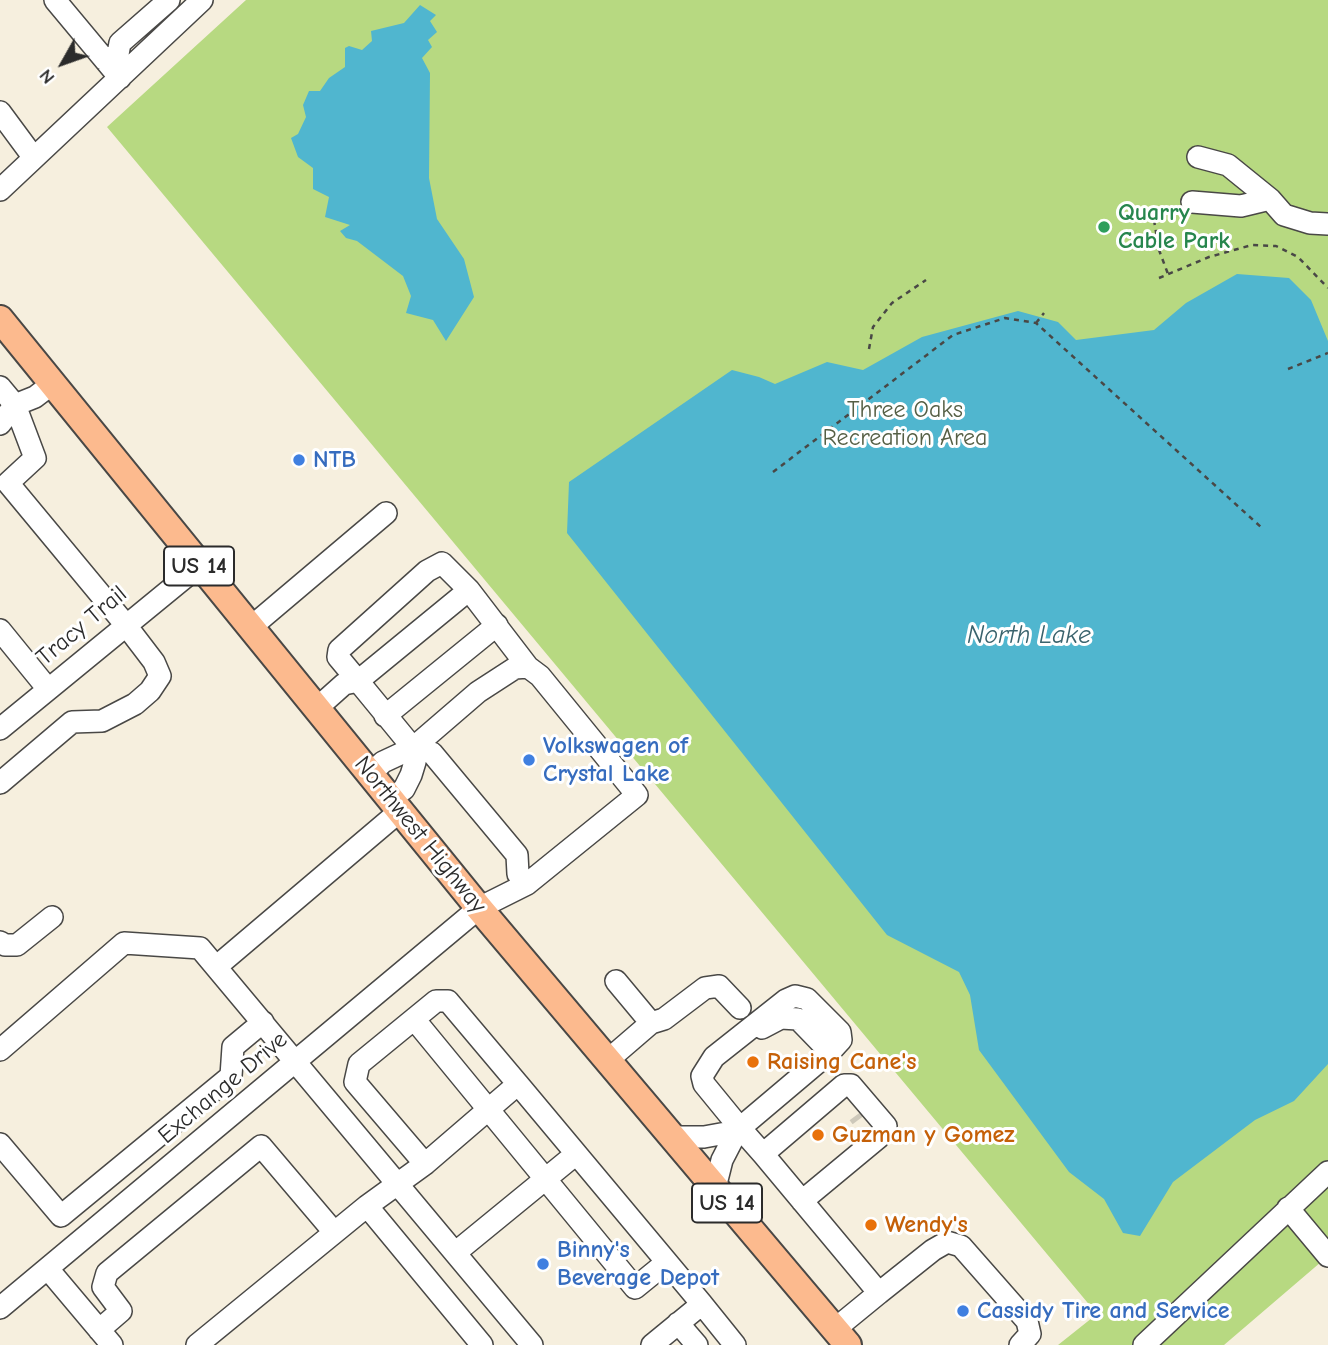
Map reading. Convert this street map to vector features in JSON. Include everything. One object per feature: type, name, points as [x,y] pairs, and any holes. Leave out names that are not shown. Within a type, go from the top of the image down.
[{"type":"main road","name":"Northwest Highway","points":[[0,319],[479,908],[715,1188],[838,1339]]},
{"type":"street","points":[[55,0],[120,78]]},
{"type":"street","points":[[105,60],[118,54],[120,43],[169,0]]},
{"type":"street","points":[[0,190],[202,0]]},
{"type":"street","points":[[0,111],[34,158]]},
{"type":"street","points":[[1198,157],[1228,165],[1270,199],[1284,215],[1310,223],[1328,224]]},
{"type":"street","points":[[1192,202],[1241,206],[1270,199]]},
{"type":"street","points":[[0,425],[15,405],[35,397],[52,384]]},
{"type":"street","points":[[0,387],[15,405],[35,458],[4,486],[125,624],[154,662],[160,676],[150,691],[135,704],[102,722],[72,722],[0,783]]},
{"type":"street","points":[[250,628],[386,513]]},
{"type":"street","points":[[216,967],[395,805],[411,775],[415,762],[413,748],[338,657],[339,650],[427,571],[442,563],[452,570],[469,590],[528,667]]},
{"type":"street","name":"Tracy Trail","points":[[0,729],[199,566]]},
{"type":"street","points":[[316,709],[344,684],[358,681],[469,590]]},
{"type":"street","points":[[385,716],[497,625]]},
{"type":"street","points":[[0,630],[48,689]]},
{"type":"street","points":[[370,774],[383,762],[413,748],[478,692],[514,668],[528,667]]},
{"type":"street","name":"Exchange Drive","points":[[0,1308],[479,908],[527,884],[637,795],[540,676],[528,667]]},
{"type":"street","points":[[413,748],[432,753],[517,855],[519,874],[527,884]]},
{"type":"street","points":[[0,942],[17,945],[52,917]]},
{"type":"street","points":[[0,1050],[124,943],[200,948],[532,1345]]},
{"type":"street","points":[[616,981],[651,1023]]},
{"type":"street","points":[[608,1060],[651,1023],[664,1019],[713,986],[719,986],[740,1008]]},
{"type":"street","points":[[425,1164],[355,1082],[359,1064],[436,1001],[448,1001],[735,1345]]},
{"type":"street","points":[[715,1188],[722,1160],[739,1129],[830,1052],[807,1025],[798,1019],[781,1018],[746,1040],[714,1068],[705,1068],[704,1084],[739,1129],[879,1293]]},
{"type":"street","points":[[414,1020],[635,1288],[667,1262]]},
{"type":"street","points":[[0,1144],[61,1216],[232,1076],[233,1047],[263,1023]]},
{"type":"street","points":[[197,1345],[396,1182],[425,1164],[517,1084]]},
{"type":"street","points":[[763,1154],[838,1090],[851,1085],[886,1126],[878,1138],[802,1201]]},
{"type":"street","points":[[838,1090],[878,1138]]},
{"type":"street","points":[[671,1137],[704,1137],[739,1129]]},
{"type":"street","points":[[48,1269],[105,1337],[121,1311],[103,1287],[107,1273],[261,1146],[334,1233]]},
{"type":"street","points":[[455,1252],[576,1154]]},
{"type":"street","points":[[1144,1345],[1328,1172]]},
{"type":"street","points":[[367,1206],[482,1345]]},
{"type":"street","points":[[1288,1208],[1328,1256]]},
{"type":"street","points":[[838,1339],[879,1293],[947,1242],[961,1246],[1027,1321],[1030,1334],[1020,1345]]},
{"type":"street","points":[[652,1345],[702,1304]]},
{"type":"street","points":[[678,1323],[697,1345]]},
{"type":"path","points":[[1154,220],[1159,250],[1168,274]]},
{"type":"path","points":[[1159,278],[1209,257],[1252,245],[1276,246],[1298,257],[1328,288]]},
{"type":"path","points":[[869,349],[873,327],[892,303],[926,280]]},
{"type":"path","points":[[1036,323],[1044,313]]},
{"type":"path","points":[[773,472],[953,335],[1005,318],[1036,323],[1262,528]]},
{"type":"path","points":[[1288,369],[1328,353]]},
{"type":"green space","name":"Three Oaks Recreation Area","points":[[246,0],[1328,0],[1328,1256],[1224,1345],[1058,1345],[1097,1314],[107,127]]},
{"type":"water","points":[[420,5],[436,15],[430,21],[437,32],[428,40],[432,47],[422,58],[430,73],[429,178],[437,219],[464,259],[474,297],[446,341],[433,320],[406,313],[411,296],[403,276],[357,241],[346,238],[340,231],[350,225],[325,217],[329,197],[313,189],[313,168],[298,157],[291,138],[298,134],[306,117],[303,105],[309,91],[320,91],[329,78],[345,67],[345,48],[349,46],[362,50],[372,41],[371,31],[404,23]]},
{"type":"water","name":"North Lake","points":[[1237,274],[1289,278],[1311,300],[1328,341],[1328,1064],[1294,1101],[1255,1120],[1173,1182],[1140,1236],[1123,1233],[1104,1199],[1069,1172],[979,1050],[970,995],[959,972],[887,935],[567,533],[569,482],[732,370],[775,384],[827,362],[863,370],[922,337],[1018,311],[1058,322],[1076,340],[1154,330],[1186,303]]},
{"type":"tunnel","points":[[858,1114],[861,1118]]},
{"type":"place","name":"Quarry Cable Park","points":[[1104,227]]},
{"type":"place","name":"NTB","points":[[299,460]]},
{"type":"place","name":"Volkswagen of Crystal Lake","points":[[529,760]]},
{"type":"place","name":"Raising Cane's","points":[[753,1062]]},
{"type":"place","name":"Guzman y Gomez","points":[[818,1135]]},
{"type":"place","name":"Wendy's","points":[[871,1225]]},
{"type":"place","name":"Binny's Beverage Depot","points":[[543,1264]]},
{"type":"place","name":"Cassidy Tire and Service","points":[[963,1311]]}]
